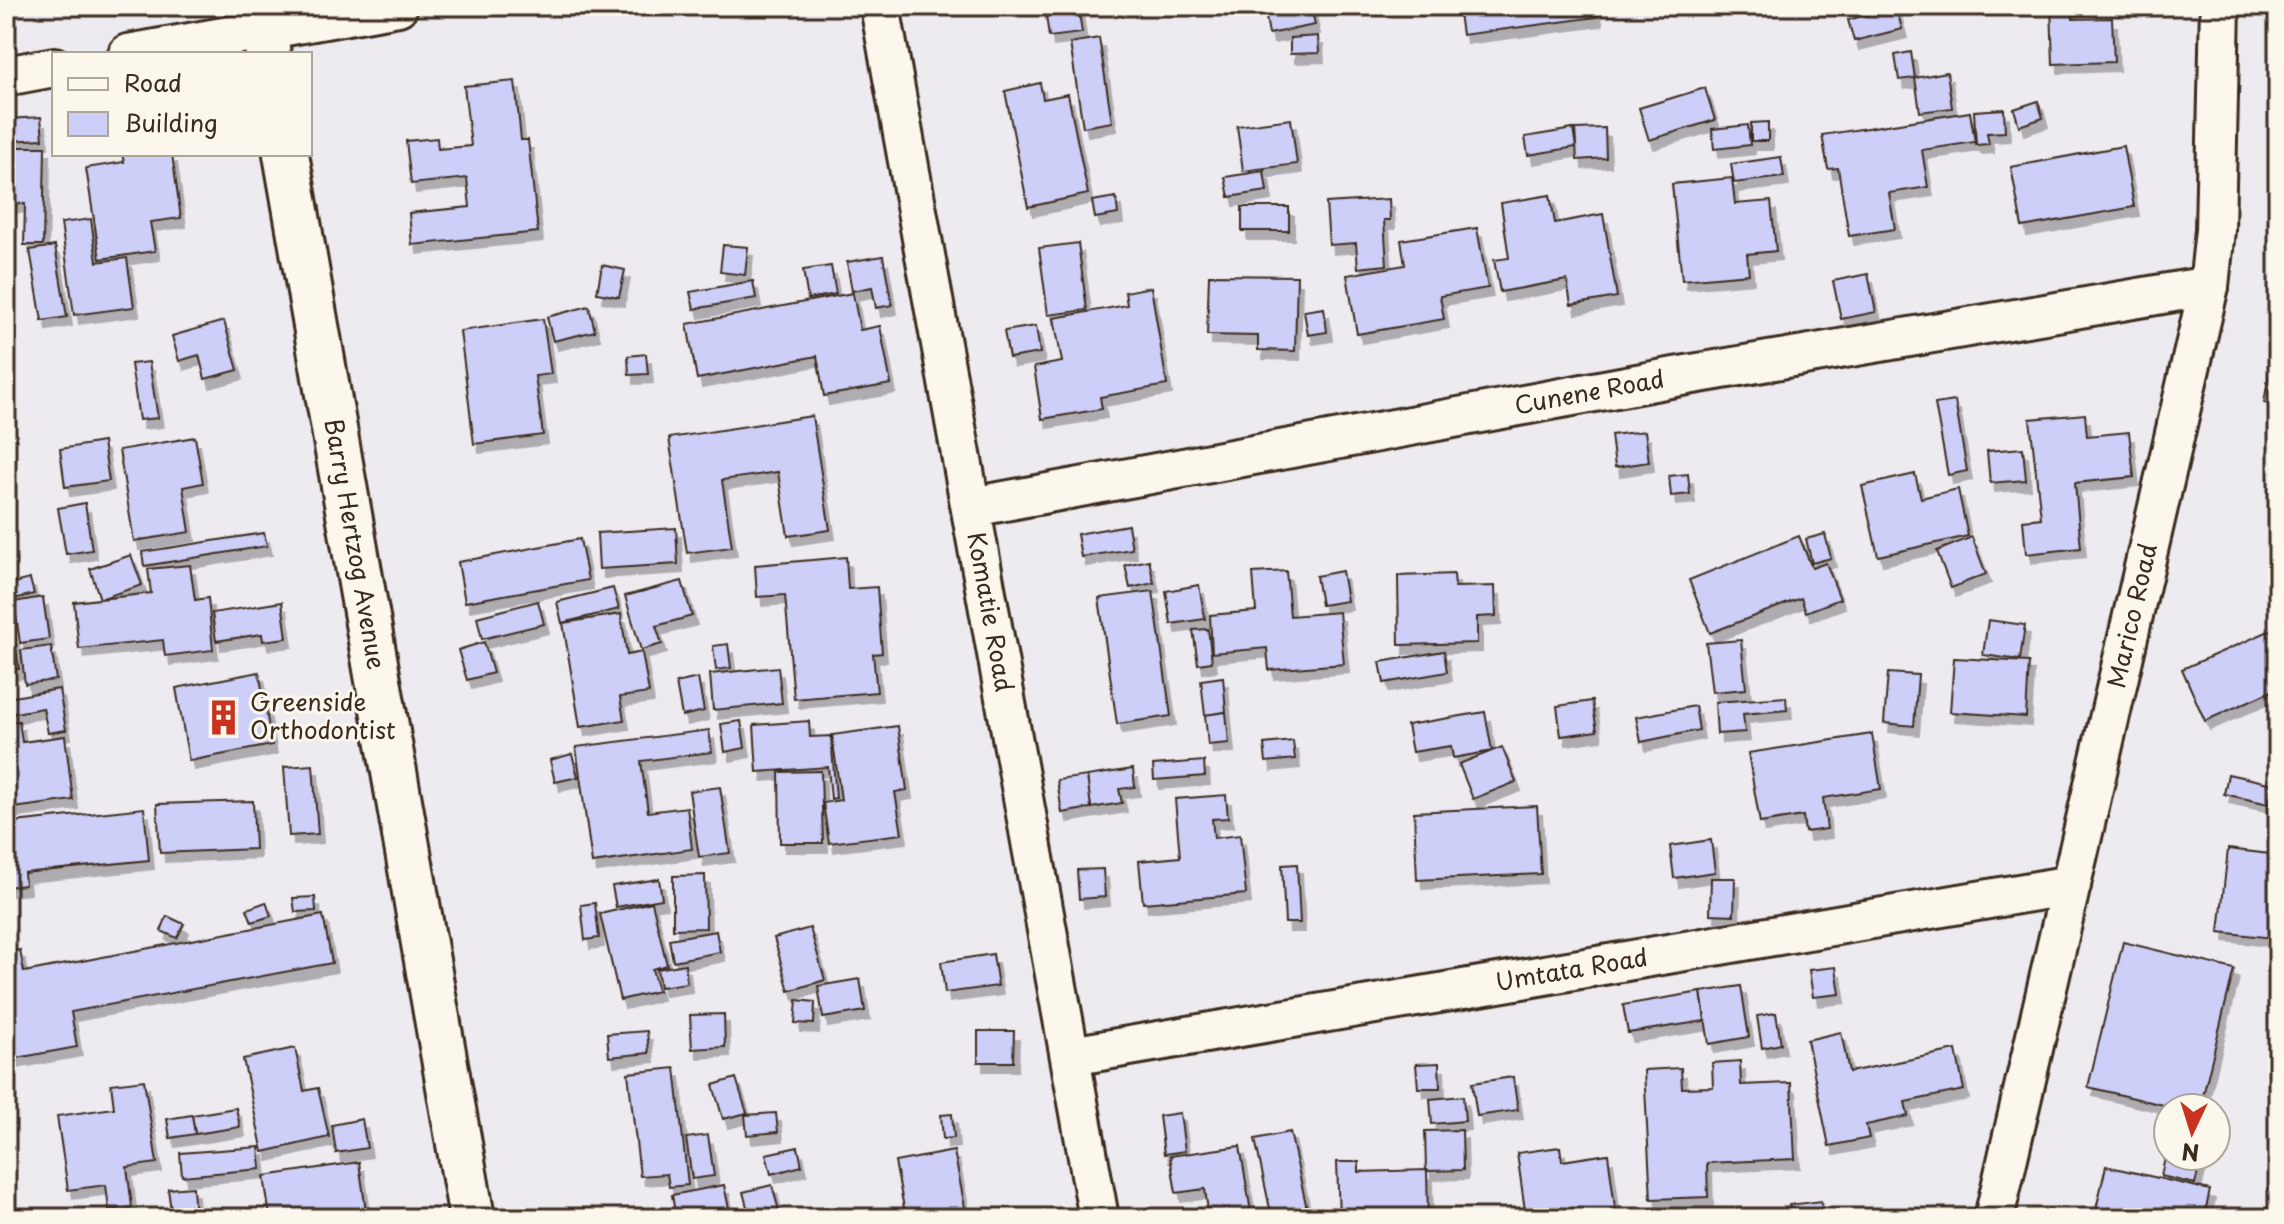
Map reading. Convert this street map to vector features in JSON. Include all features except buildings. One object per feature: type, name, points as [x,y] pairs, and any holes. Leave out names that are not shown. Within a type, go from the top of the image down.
[{"type":"main road","name":"Barry Hertzog Avenue","points":[[286,156],[472,1218]]},
{"type":"street","points":[[139,52],[398,6]]},
{"type":"street","name":"Komatie Road","points":[[880,6],[1099,1218]]},
{"type":"street","name":"Marico Road","points":[[1994,1218],[2209,286],[2215,230],[2220,6]]},
{"type":"street","points":[[6,76],[52,67]]},
{"type":"street","name":"Cunene Road","points":[[972,507],[1675,377],[2209,286]]},
{"type":"street","name":"Umtata Road","points":[[1071,1056],[2071,885]]},
{"type":"place","name":"Greenside Orthodontist","points":[[224,717]]}]
